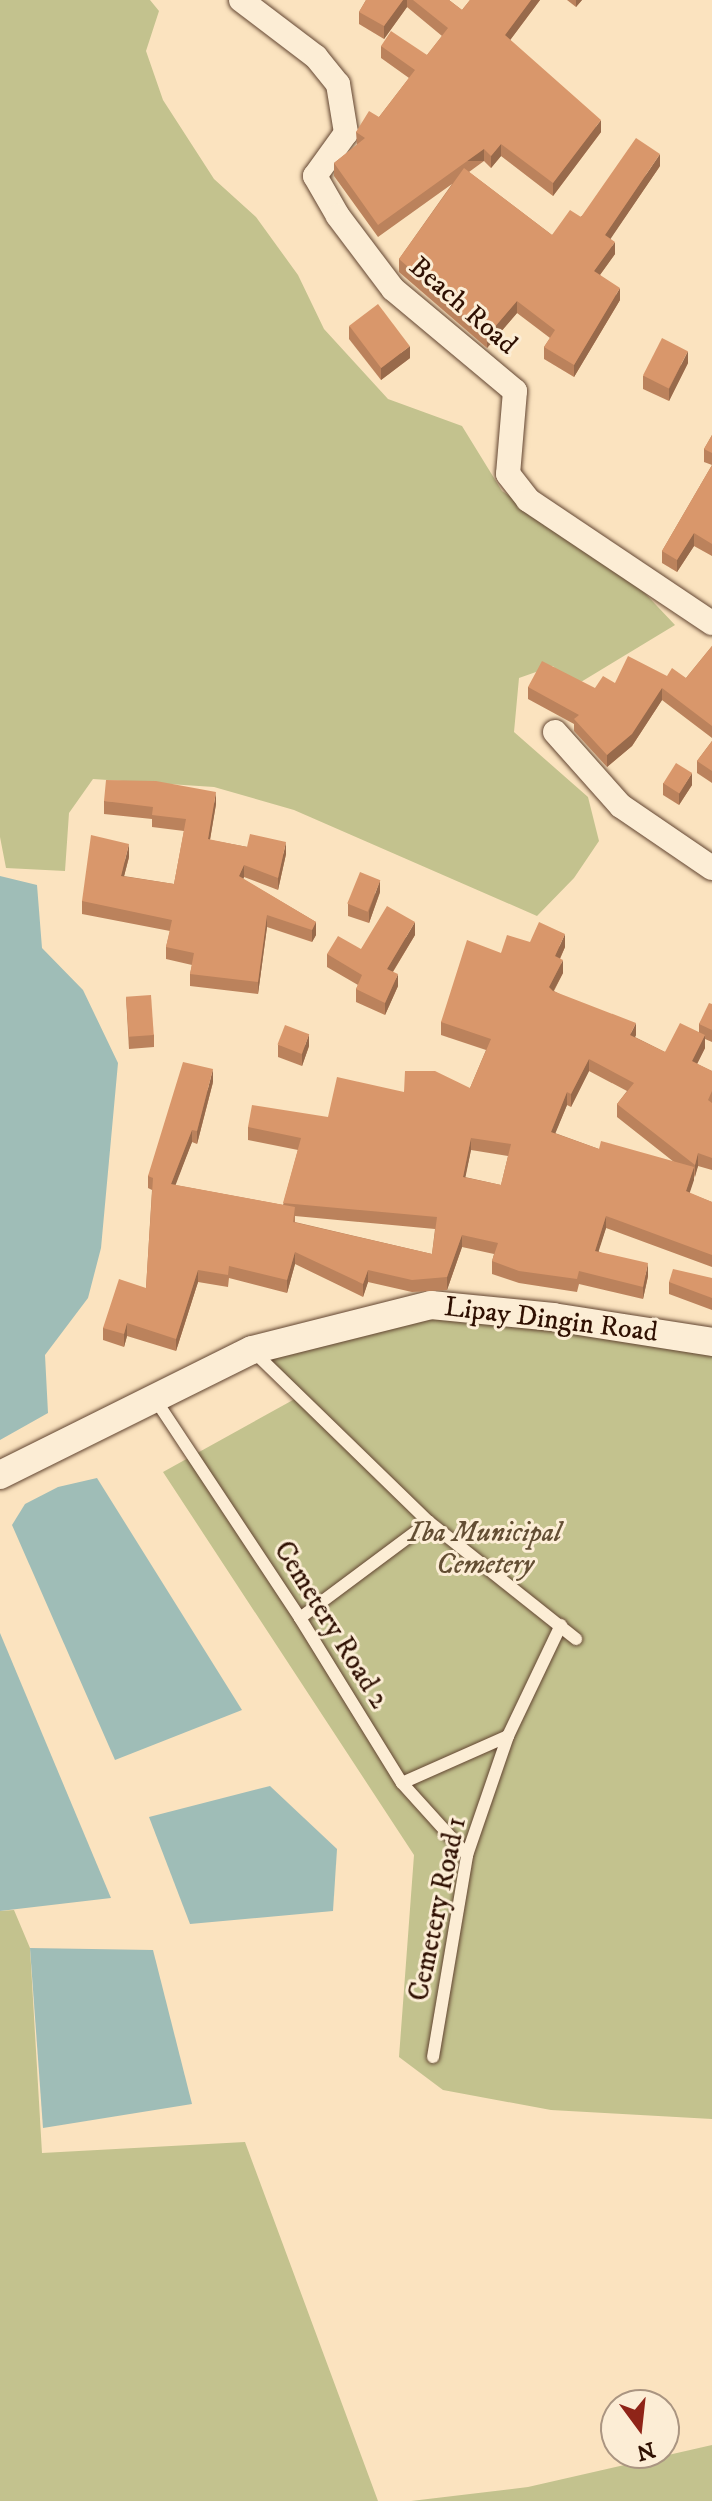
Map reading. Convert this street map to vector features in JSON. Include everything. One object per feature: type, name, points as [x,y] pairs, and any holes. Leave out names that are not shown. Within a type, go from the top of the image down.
[{"type":"street","name":"Beach Road","points":[[241,0],[316,57],[338,84],[346,133],[315,176],[338,216],[393,289],[515,391],[508,474],[528,500],[712,623]]},
{"type":"street","points":[[555,732],[621,806],[712,868]]},
{"type":"street","name":"Lipay Dingin Road","points":[[0,1475],[252,1350],[431,1305],[553,1317],[712,1342]]},
{"type":"lane","points":[[252,1350],[429,1522],[576,1639]]},
{"type":"lane","name":"Cemetery Road 2","points":[[154,1398],[300,1618],[402,1783],[467,1855]]},
{"type":"lane","points":[[300,1618],[429,1522]]},
{"type":"lane","name":"Cemetery Road 1","points":[[433,2057],[467,1855],[508,1736],[561,1625]]},
{"type":"lane","points":[[402,1783],[508,1736]]},
{"type":"green space","points":[[0,0],[150,0],[159,11],[146,51],[163,100],[214,179],[256,217],[298,275],[324,329],[388,399],[462,426],[502,491],[623,570],[675,625],[571,688],[553,666],[519,678],[514,732],[588,797],[599,841],[574,878],[537,916],[294,810],[214,787],[93,779],[69,813],[65,871],[6,868],[0,837]]},
{"type":"green space","name":"Iba Municipal Cemetery","points":[[439,1313],[712,1349],[712,2119],[551,2110],[443,2090],[399,2057],[414,1855],[163,1472],[302,1395],[263,1356]]},
{"type":"green space","points":[[14,1910],[30,1948],[42,2153],[245,2142],[378,2501],[0,2501],[0,1911]]},
{"type":"green space","points":[[712,2445],[712,2501],[411,2501],[528,2487],[607,2469],[680,2469],[680,2452]]},
{"type":"water","points":[[0,876],[37,885],[42,948],[83,990],[118,1063],[101,1248],[88,1298],[45,1355],[48,1413],[0,1440]]},
{"type":"water","points":[[97,1478],[242,1710],[115,1760],[12,1525],[25,1504],[58,1487]]},
{"type":"water","points":[[0,1633],[111,1898],[0,1911]]},
{"type":"water","points":[[270,1786],[337,1849],[333,1911],[190,1924],[149,1817]]},
{"type":"water","points":[[30,1948],[153,1950],[192,2104],[43,2128]]},
{"type":"building","points":[[366,0],[403,0],[384,26],[359,12]]},
{"type":"building","points":[[413,0],[449,0],[462,10],[470,0],[531,0],[505,35],[601,120],[553,183],[501,144],[491,156],[484,149],[378,225],[334,163],[365,138],[356,132],[369,111],[379,117],[415,70],[381,46],[391,31],[427,55],[448,28]]},
{"type":"building","points":[[636,138],[660,154],[605,235],[615,242],[594,271],[620,288],[574,365],[544,347],[555,330],[517,301],[487,336],[399,259],[464,168],[552,235],[570,210],[581,217]]},
{"type":"building","points":[[378,304],[410,346],[381,368],[349,326]]},
{"type":"building","points":[[662,338],[688,351],[669,389],[643,375]]},
{"type":"building","points":[[712,435],[712,453],[704,449]]},
{"type":"building","points":[[712,465],[712,544],[694,533],[677,560],[662,551]]},
{"type":"building","points":[[712,646],[712,726],[662,688],[632,734],[607,755],[574,719],[579,715],[528,687],[542,661],[595,688],[603,676],[615,683],[628,656],[667,676],[672,668],[686,678]]},
{"type":"building","points":[[712,741],[712,771],[697,761]]},
{"type":"building","points":[[676,763],[692,773],[679,793],[663,783]]},
{"type":"building","points":[[106,780],[156,781],[216,792],[208,839],[247,847],[250,834],[286,842],[278,878],[244,865],[239,876],[316,922],[312,930],[267,915],[258,982],[190,974],[194,953],[166,947],[172,920],[82,901],[91,835],[129,844],[121,876],[174,884],[186,819],[152,815],[153,807],[104,801]]},
{"type":"building","points":[[360,872],[380,880],[368,912],[347,904]]},
{"type":"building","points":[[387,906],[415,922],[387,969],[398,974],[385,1003],[356,989],[362,975],[327,954],[338,936],[361,949]]},
{"type":"building","points":[[539,922],[565,934],[555,956],[563,960],[549,987],[636,1023],[630,1035],[665,1052],[680,1023],[705,1035],[692,1061],[712,1071],[712,1091],[708,1100],[712,1103],[712,1158],[698,1153],[695,1165],[617,1104],[634,1083],[589,1059],[571,1094],[567,1092],[551,1132],[599,1149],[601,1141],[694,1167],[686,1191],[712,1202],[712,1255],[606,1216],[595,1251],[648,1263],[643,1287],[579,1271],[577,1279],[519,1271],[492,1261],[498,1243],[462,1235],[447,1277],[412,1280],[368,1270],[363,1284],[295,1252],[287,1280],[229,1266],[228,1275],[198,1270],[176,1339],[127,1323],[124,1334],[103,1328],[119,1279],[146,1288],[153,1178],[148,1176],[183,1062],[213,1069],[197,1131],[192,1130],[171,1184],[295,1207],[293,1222],[432,1254],[437,1217],[283,1203],[301,1138],[248,1127],[252,1105],[328,1117],[337,1077],[404,1092],[405,1071],[435,1071],[470,1088],[491,1039],[441,1022],[467,940],[501,953],[507,935],[530,942]],"holes":[[[471,1138],[511,1144],[501,1185],[463,1177]]]},
{"type":"building","points":[[151,995],[154,1035],[129,1037],[126,997]]},
{"type":"building","points":[[709,1003],[712,1004],[712,1030],[699,1024]]},
{"type":"building","points":[[285,1025],[309,1034],[302,1054],[277,1045]]},
{"type":"building","points":[[673,1269],[712,1278],[712,1298],[669,1282]]}]
